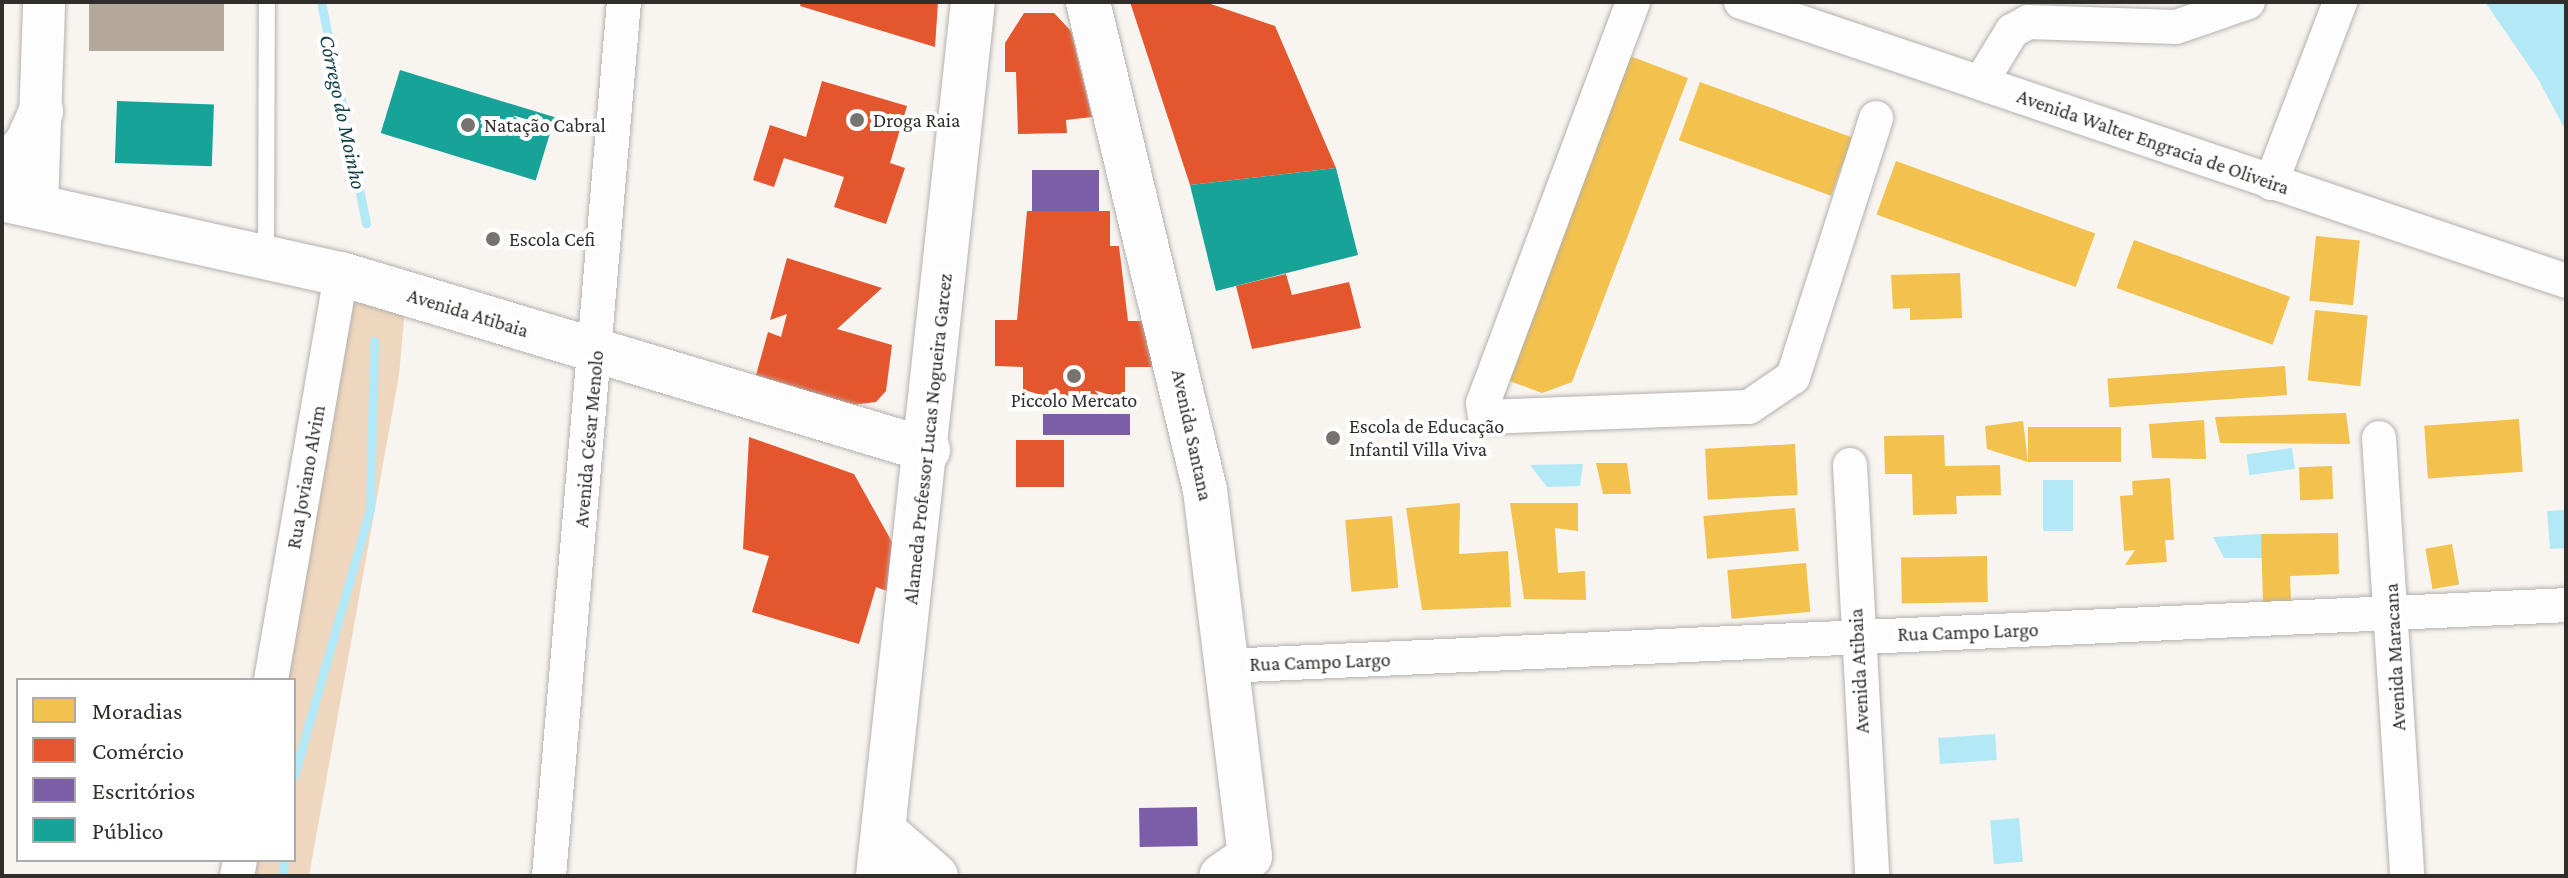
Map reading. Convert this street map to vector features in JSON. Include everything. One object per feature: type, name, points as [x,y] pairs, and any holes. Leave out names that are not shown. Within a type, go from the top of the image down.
[{"type":"main road","name":"Avenida Santana","points":[[1088,3],[1190,415],[1225,666],[1241,869]]},
{"type":"main road","name":"Alameda Professor Lucas Nogueira Garcez","points":[[878,876],[979,8]]},
{"type":"main road","points":[[2,169],[27,143],[41,111]]},
{"type":"main road","name":"Avenida Atibaia","points":[[19,203],[341,274],[928,450]]},
{"type":"main road","points":[[883,830],[936,876]]},
{"type":"street","points":[[19,203],[41,111],[44,2]]},
{"type":"street","name":"Avenida César Menolo","points":[[549,876],[597,352],[624,2]]},
{"type":"street","points":[[1633,2],[1483,403],[1485,417],[1749,407],[1793,377],[1876,118]]},
{"type":"street","name":"Avenida Walter Engracia de Oliveira","points":[[1741,2],[2566,281]]},
{"type":"street","points":[[1981,82],[2012,31],[2028,22],[2176,27],[2248,2]]},
{"type":"street","points":[[2271,183],[2340,2]]},
{"type":"street","name":"Rua Joviano Alvim","points":[[271,678],[341,274]]},
{"type":"street","name":"Avenida Maracana","points":[[2379,438],[2393,610],[2407,876]]},
{"type":"street","name":"Avenida Atibaia","points":[[1850,465],[1856,635],[1872,876]]},
{"type":"street","name":"Rua Campo Largo","points":[[1225,666],[2393,610],[2566,605]]},
{"type":"lane","points":[[266,257],[267,2]]},
{"type":"shaded area","points":[[343,278],[406,298],[399,375],[309,876],[238,876],[240,862],[296,862],[296,678],[272,678]]},
{"type":"water","points":[[2485,2],[2566,2],[2566,131],[2538,79]]},
{"type":"water","points":[[2292,448],[2295,469],[2249,475],[2246,454]]},
{"type":"water","points":[[1583,464],[1580,486],[1547,487],[1530,465]]},
{"type":"water","points":[[2043,480],[2073,480],[2073,531],[2043,531]]},
{"type":"water","points":[[2566,510],[2566,548],[2550,549],[2547,511]]},
{"type":"water","points":[[2261,534],[2263,558],[2224,558],[2213,537]]},
{"type":"water","points":[[1995,734],[1997,760],[1940,764],[1938,738]]},
{"type":"water","points":[[2019,818],[2023,862],[1994,864],[1990,821]]},
{"type":"building: Moradias","points":[[1630,56],[1688,78],[1572,382],[1542,393],[1507,380]]},
{"type":"building: Moradias","points":[[1700,82],[1852,137],[1831,196],[1679,140]]},
{"type":"building: Moradias","points":[[1896,161],[2095,234],[2076,287],[1877,215]]},
{"type":"building: Moradias","points":[[2316,236],[2360,241],[2353,305],[2309,301]]},
{"type":"building: Moradias","points":[[2134,240],[2290,297],[2273,345],[2117,288]]},
{"type":"building: Moradias","points":[[1960,273],[1962,318],[1910,320],[1910,308],[1893,309],[1891,275]]},
{"type":"building: Moradias","points":[[2315,310],[2368,316],[2360,386],[2308,381]]},
{"type":"building: Moradias","points":[[2285,366],[2287,395],[2109,407],[2107,378]]},
{"type":"building: Moradias","points":[[2346,413],[2350,444],[2220,443],[2215,417]]},
{"type":"building: Moradias","points":[[2519,419],[2523,472],[2428,478],[2424,426]]},
{"type":"building: Moradias","points":[[2204,420],[2206,459],[2152,458],[2149,424]]},
{"type":"building: Moradias","points":[[2023,421],[2028,462],[1987,449],[1985,426]]},
{"type":"building: Moradias","points":[[2028,427],[2121,427],[2121,462],[2028,462]]},
{"type":"building: Moradias","points":[[1944,435],[1945,466],[2000,465],[2001,495],[1956,496],[1957,514],[1913,515],[1912,474],[1885,474],[1884,436]]},
{"type":"building: Moradias","points":[[1795,444],[1798,495],[1708,500],[1705,449]]},
{"type":"building: Moradias","points":[[1596,463],[1627,463],[1631,494],[1603,494]]},
{"type":"building: Moradias","points":[[2332,466],[2333,499],[2300,500],[2299,467]]},
{"type":"building: Moradias","points":[[2170,478],[2174,540],[2165,540],[2167,562],[2125,565],[2135,550],[2124,551],[2120,496],[2133,495],[2132,481]]},
{"type":"building: Moradias","points":[[1460,503],[1459,554],[1508,551],[1511,607],[1422,610],[1406,508]]},
{"type":"building: Moradias","points":[[1510,503],[1578,503],[1578,531],[1555,528],[1558,573],[1585,571],[1586,600],[1524,599]]},
{"type":"building: Moradias","points":[[1795,508],[1799,551],[1707,559],[1703,516]]},
{"type":"building: Moradias","points":[[1392,516],[1398,588],[1351,592],[1345,520]]},
{"type":"building: Moradias","points":[[2338,533],[2339,574],[2290,576],[2291,602],[2263,603],[2261,534]]},
{"type":"building: Moradias","points":[[2452,544],[2459,584],[2433,589],[2425,549]]},
{"type":"building: Moradias","points":[[1987,556],[1988,602],[1902,603],[1901,558]]},
{"type":"building: Moradias","points":[[1806,563],[1810,612],[1732,619],[1727,570]]},
{"type":"building: Comércio","points":[[801,2],[938,2],[935,47],[800,6]]},
{"type":"building: Comércio","points":[[1130,2],[1205,2],[1275,26],[1336,168],[1190,185]]},
{"type":"building: Comércio","points":[[1024,13],[1054,13],[1071,31],[1092,117],[1066,120],[1067,133],[1018,134],[1016,72],[1005,72],[1005,43]]},
{"type":"building: Comércio","points":[[822,81],[907,106],[890,163],[905,168],[886,224],[834,207],[844,177],[784,158],[774,187],[753,180],[770,125],[806,137]]},
{"type":"building: Comércio","points":[[1027,211],[1110,211],[1110,246],[1119,246],[1128,321],[1146,321],[1158,367],[1125,367],[1125,403],[1023,403],[1023,367],[995,366],[995,320],[1017,320]]},
{"type":"building: Comércio","points":[[787,258],[882,288],[837,329],[892,345],[886,391],[876,402],[851,405],[756,375],[768,332],[781,337],[787,314],[770,320]]},
{"type":"building: Comércio","points":[[1286,274],[1292,295],[1349,282],[1361,328],[1252,349],[1236,286]]},
{"type":"building: Comércio","points":[[749,437],[854,474],[896,549],[895,594],[876,587],[859,644],[752,612],[769,556],[743,549]]},
{"type":"building: Comércio","points":[[1016,440],[1064,440],[1064,487],[1016,487]]},
{"type":"building: Escritórios","points":[[1032,170],[1099,170],[1099,211],[1032,211]]},
{"type":"building: Escritórios","points":[[1043,414],[1130,414],[1130,435],[1043,435]]},
{"type":"building: Escritórios","points":[[1197,807],[1198,846],[1140,847],[1139,808]]},
{"type":"building: Público","name":"Natação Cabral","points":[[400,70],[555,117],[536,180],[381,133]]},
{"type":"building: Público","points":[[117,101],[214,104],[212,166],[115,163]]},
{"type":"building: Público","points":[[1336,168],[1358,255],[1216,291],[1190,185]]},
{"type":"building: Outros","points":[[89,2],[224,2],[224,51],[89,51]]},
{"type":"waterway","name":"Córrego do Moinho","points":[[321,2],[366,223]]},
{"type":"waterway","points":[[296,769],[370,509],[374,341]]},
{"type":"waterway","points":[[283,876],[284,862]]},
{"type":"place","name":"Droga Raia","points":[[857,120]]},
{"type":"place","name":"Natação Cabral","points":[[468,125]]},
{"type":"place","name":"Escola Cefi","points":[[493,239]]},
{"type":"place","name":"Piccolo Mercato","points":[[1074,376]]},
{"type":"place","name":"Escola de Educação Infantil Villa Viva","points":[[1333,438]]}]
